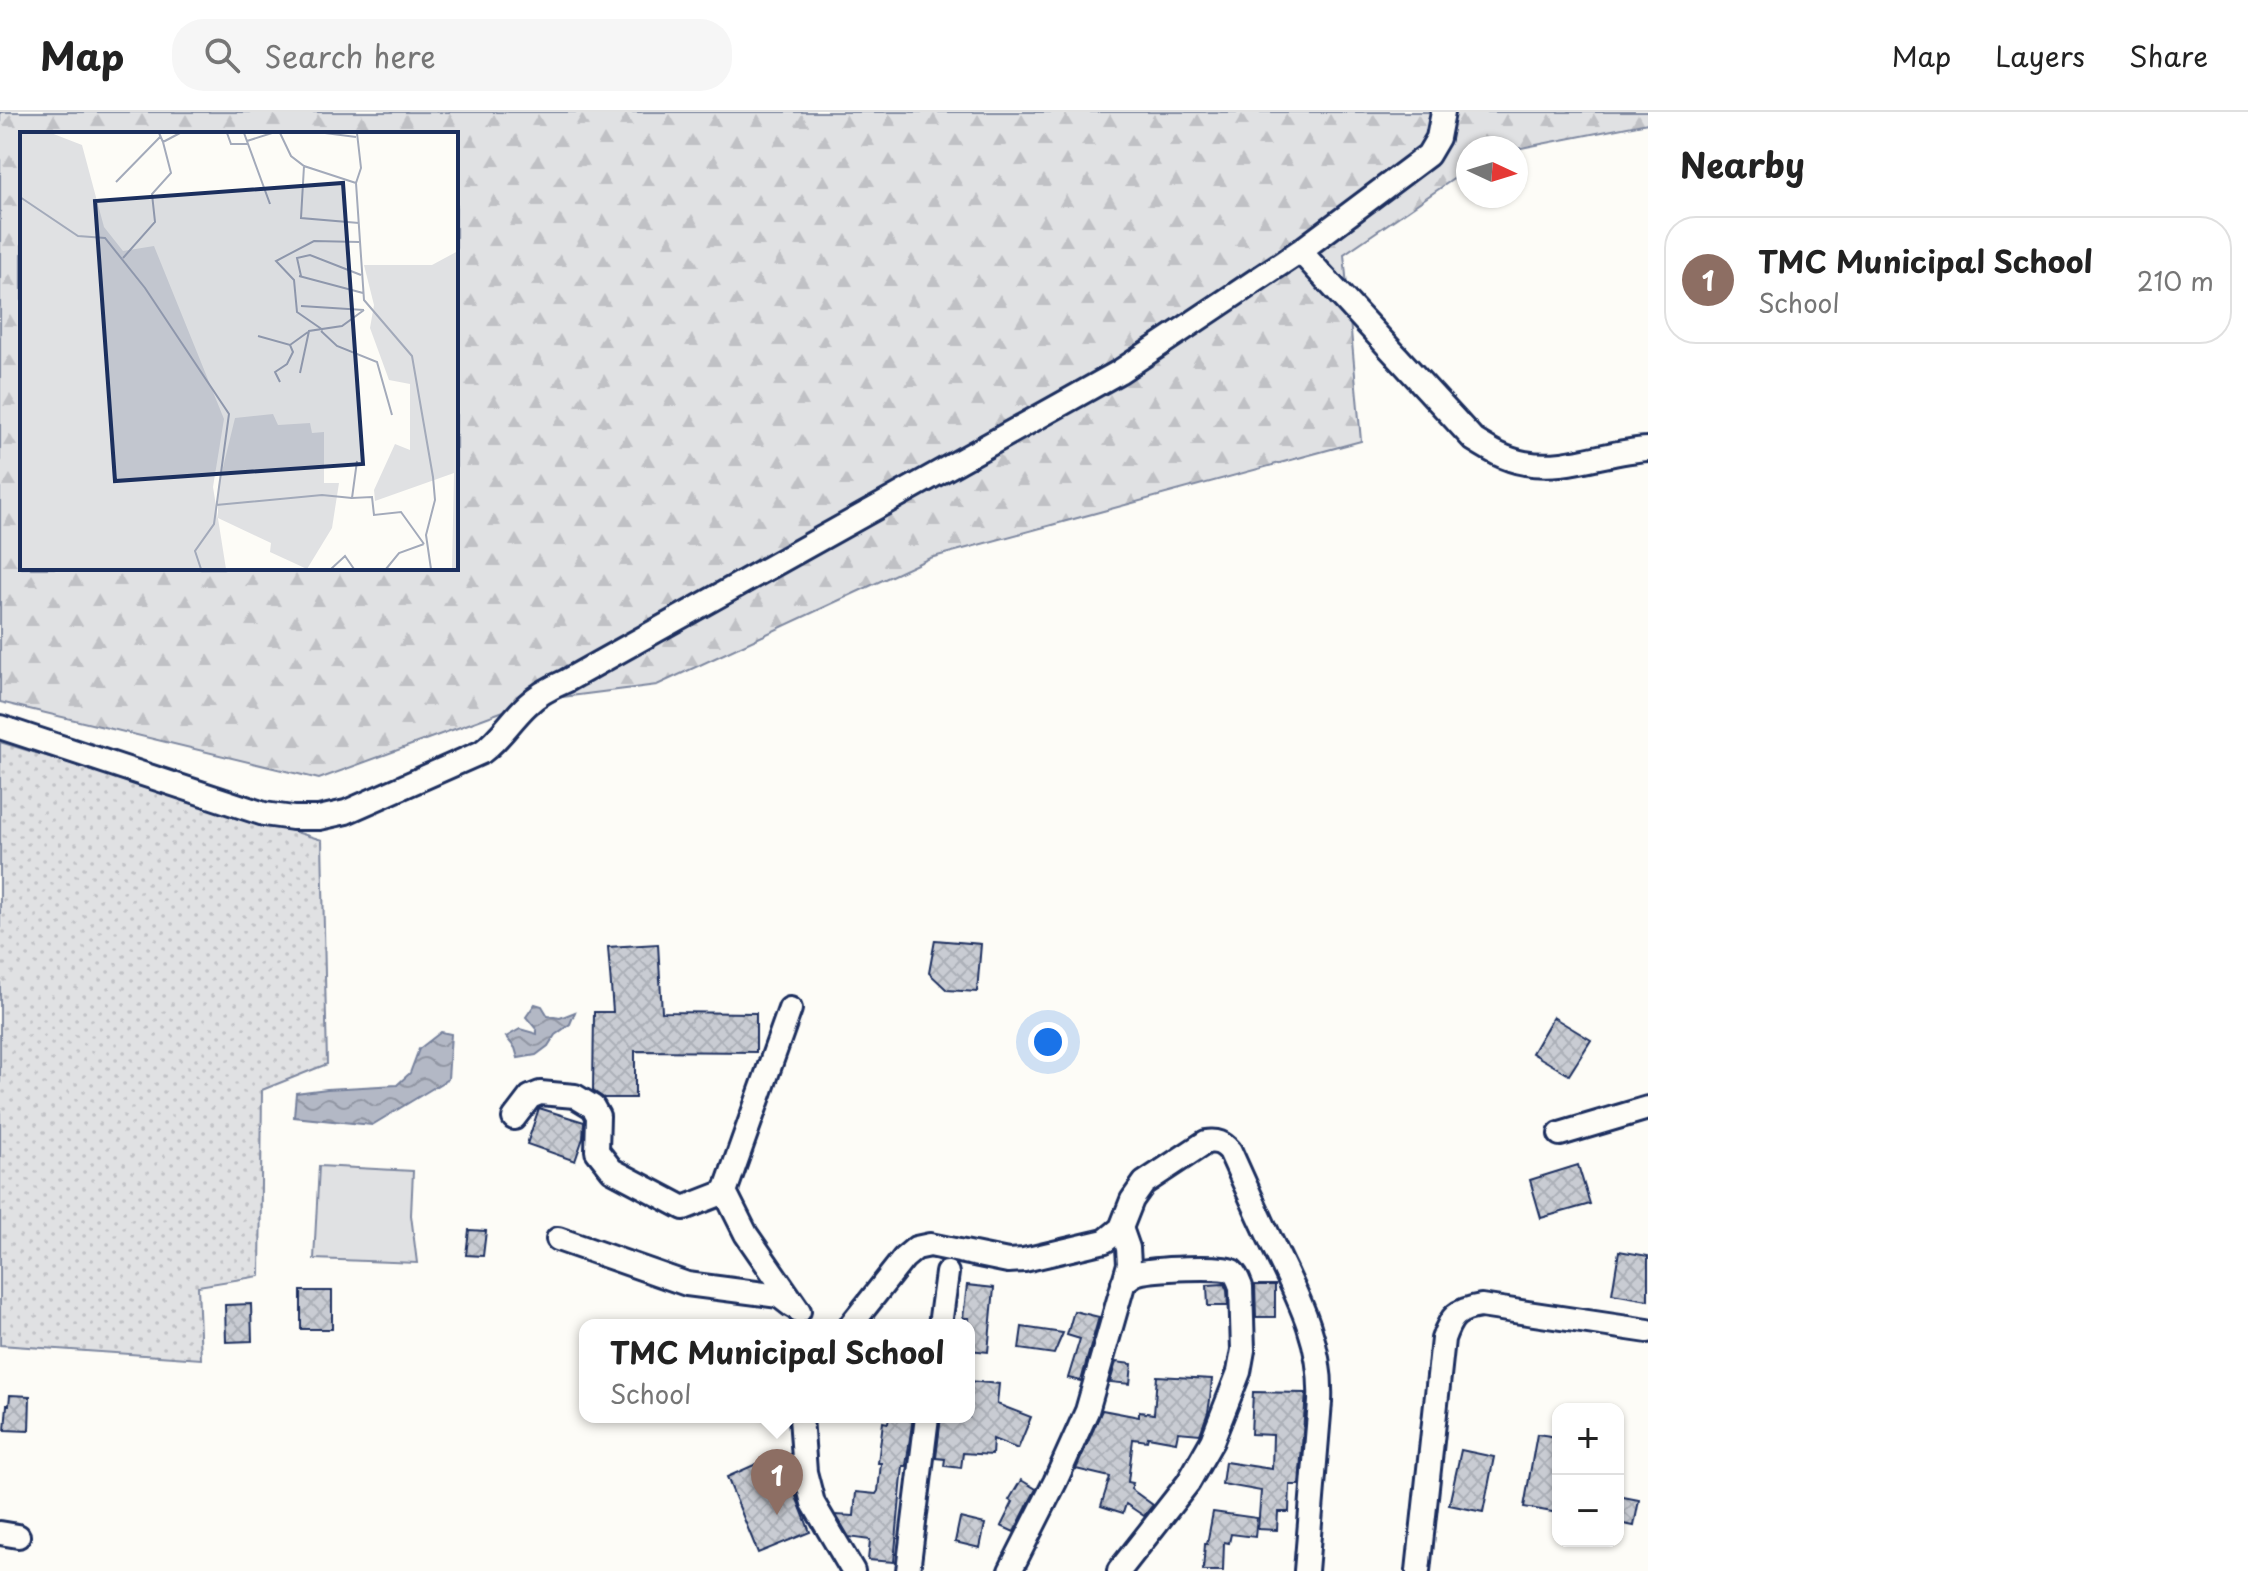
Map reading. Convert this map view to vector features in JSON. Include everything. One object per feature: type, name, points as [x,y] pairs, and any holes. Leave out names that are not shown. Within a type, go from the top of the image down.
[{"type":"street","points":[[0,727],[264,814],[319,818],[346,812],[482,752],[495,742],[527,704],[546,691],[1119,372],[1300,251],[1428,155],[1438,138],[1443,112]]},
{"type":"street","points":[[1300,251],[1474,440],[1498,455],[1525,463],[1552,465],[1648,449]]},
{"type":"street","points":[[790,1009],[725,1192],[746,1234],[799,1318]]},
{"type":"street","points":[[514,1118],[530,1097],[540,1093],[575,1096],[593,1107],[598,1116],[597,1151],[612,1170],[684,1208],[725,1192]]},
{"type":"street","points":[[1560,1134],[1648,1108]]},
{"type":"street","points":[[856,1319],[904,1258],[916,1248],[930,1245],[991,1259],[1016,1261],[1105,1241],[1121,1228],[1132,1200],[1144,1183],[1206,1142],[1223,1144],[1230,1151],[1296,1290],[1318,1356],[1320,1402],[1306,1571]]},
{"type":"street","points":[[1010,1571],[1087,1411],[1130,1256],[1121,1228]]},
{"type":"street","points":[[558,1239],[687,1284],[779,1296],[799,1318]]},
{"type":"street","points":[[1119,1571],[1188,1483],[1212,1441],[1239,1372],[1243,1350],[1241,1287],[1231,1270],[1219,1267],[1151,1271],[1136,1273],[1123,1283]]},
{"type":"street","points":[[941,1319],[947,1273]]},
{"type":"street","points":[[1418,1571],[1443,1339],[1449,1322],[1462,1309],[1481,1306],[1648,1331]]},
{"type":"street","points":[[801,1423],[805,1472],[813,1503],[853,1571]]},
{"type":"street","points":[[908,1571],[926,1423]]},
{"type":"green space","points":[[0,112],[1648,112],[1648,123],[1528,147],[1528,136],[1456,136],[1456,177],[1344,254],[1361,441],[930,558],[657,685],[531,701],[319,779],[0,702]]},
{"type":"green space","points":[[0,742],[322,840],[327,1064],[262,1090],[260,1276],[198,1286],[201,1359],[0,1345]]},
{"type":"green space","points":[[319,1166],[413,1171],[411,1215],[417,1263],[314,1259]]},
{"type":"water","points":[[535,1004],[542,1006],[548,1016],[560,1018],[575,1012],[570,1024],[555,1035],[548,1046],[536,1055],[518,1058],[506,1037],[520,1029],[537,1034],[526,1017]]},
{"type":"water","points":[[441,1032],[451,1034],[448,1079],[372,1125],[294,1117],[296,1093],[397,1085],[410,1073],[419,1049]]},
{"type":"building","points":[[935,940],[981,944],[977,992],[947,990],[929,973]]},
{"type":"building","points":[[658,944],[662,1012],[756,1013],[756,1052],[635,1051],[635,1098],[604,1098],[593,1091],[594,1012],[613,1012],[608,947]]},
{"type":"building","points":[[1553,1017],[1591,1040],[1569,1075],[1532,1053]]},
{"type":"building","points":[[539,1108],[584,1122],[583,1138],[575,1161],[527,1144]]},
{"type":"building","points":[[1578,1165],[1590,1204],[1541,1218],[1530,1180]]},
{"type":"building","points":[[469,1230],[486,1231],[483,1256],[466,1255]]},
{"type":"building","points":[[1619,1251],[1648,1256],[1648,1300],[1612,1294]]},
{"type":"building","points":[[1224,1284],[1228,1306],[1208,1306],[1207,1285]]},
{"type":"building","points":[[967,1285],[994,1288],[988,1352],[975,1351],[975,1319],[963,1318]]},
{"type":"building","points":[[1255,1285],[1275,1285],[1275,1317],[1256,1317]]},
{"type":"building","points":[[301,1291],[332,1291],[332,1329],[301,1329]]},
{"type":"building","points":[[251,1304],[252,1341],[226,1342],[225,1305]]},
{"type":"building","points":[[1074,1311],[1099,1317],[1081,1381],[1068,1378],[1080,1339],[1067,1335]]},
{"type":"building","points":[[1022,1327],[1063,1333],[1054,1354],[1019,1349]]},
{"type":"building","points":[[1116,1362],[1132,1364],[1130,1384],[1110,1382]]},
{"type":"building","points":[[1157,1376],[1212,1379],[1208,1412],[1200,1434],[1178,1432],[1176,1442],[1148,1437],[1147,1441],[1133,1439],[1128,1482],[1133,1483],[1131,1489],[1153,1505],[1144,1516],[1126,1504],[1123,1513],[1101,1506],[1110,1477],[1076,1469],[1102,1410],[1139,1417],[1139,1412],[1154,1414]]},
{"type":"building","points":[[975,1382],[999,1384],[997,1404],[1031,1417],[1018,1449],[993,1439],[992,1455],[963,1453],[961,1468],[944,1466],[945,1459],[936,1458],[940,1423],[975,1423]]},
{"type":"building","points":[[1253,1392],[1306,1393],[1299,1485],[1290,1485],[1289,1512],[1278,1512],[1277,1530],[1258,1529],[1261,1491],[1222,1484],[1225,1462],[1272,1469],[1273,1435],[1251,1434]]},
{"type":"building","points":[[10,1395],[30,1396],[29,1431],[5,1430]]},
{"type":"building","points":[[883,1423],[912,1423],[906,1466],[903,1466],[894,1562],[868,1560],[870,1540],[849,1537],[836,1515],[854,1516],[856,1492],[876,1494],[881,1463],[878,1463]]},
{"type":"building","points":[[1537,1434],[1552,1436],[1552,1512],[1524,1507]]},
{"type":"building","points":[[1461,1450],[1494,1457],[1483,1512],[1449,1505]]},
{"type":"building","points":[[772,1457],[782,1461],[810,1532],[758,1553],[727,1477]]},
{"type":"building","points":[[1021,1480],[1036,1489],[1014,1532],[1001,1526],[1013,1502],[1009,1500]]},
{"type":"building","points":[[1624,1497],[1639,1500],[1634,1526],[1624,1524]]},
{"type":"building","points":[[1213,1512],[1257,1518],[1255,1537],[1231,1534],[1229,1543],[1224,1542],[1223,1571],[1203,1571],[1205,1544]]},
{"type":"building","points":[[960,1518],[985,1524],[980,1548],[955,1542]]},
{"type":"place","name":"TMC Municipal School","points":[[777,1515]]}]
